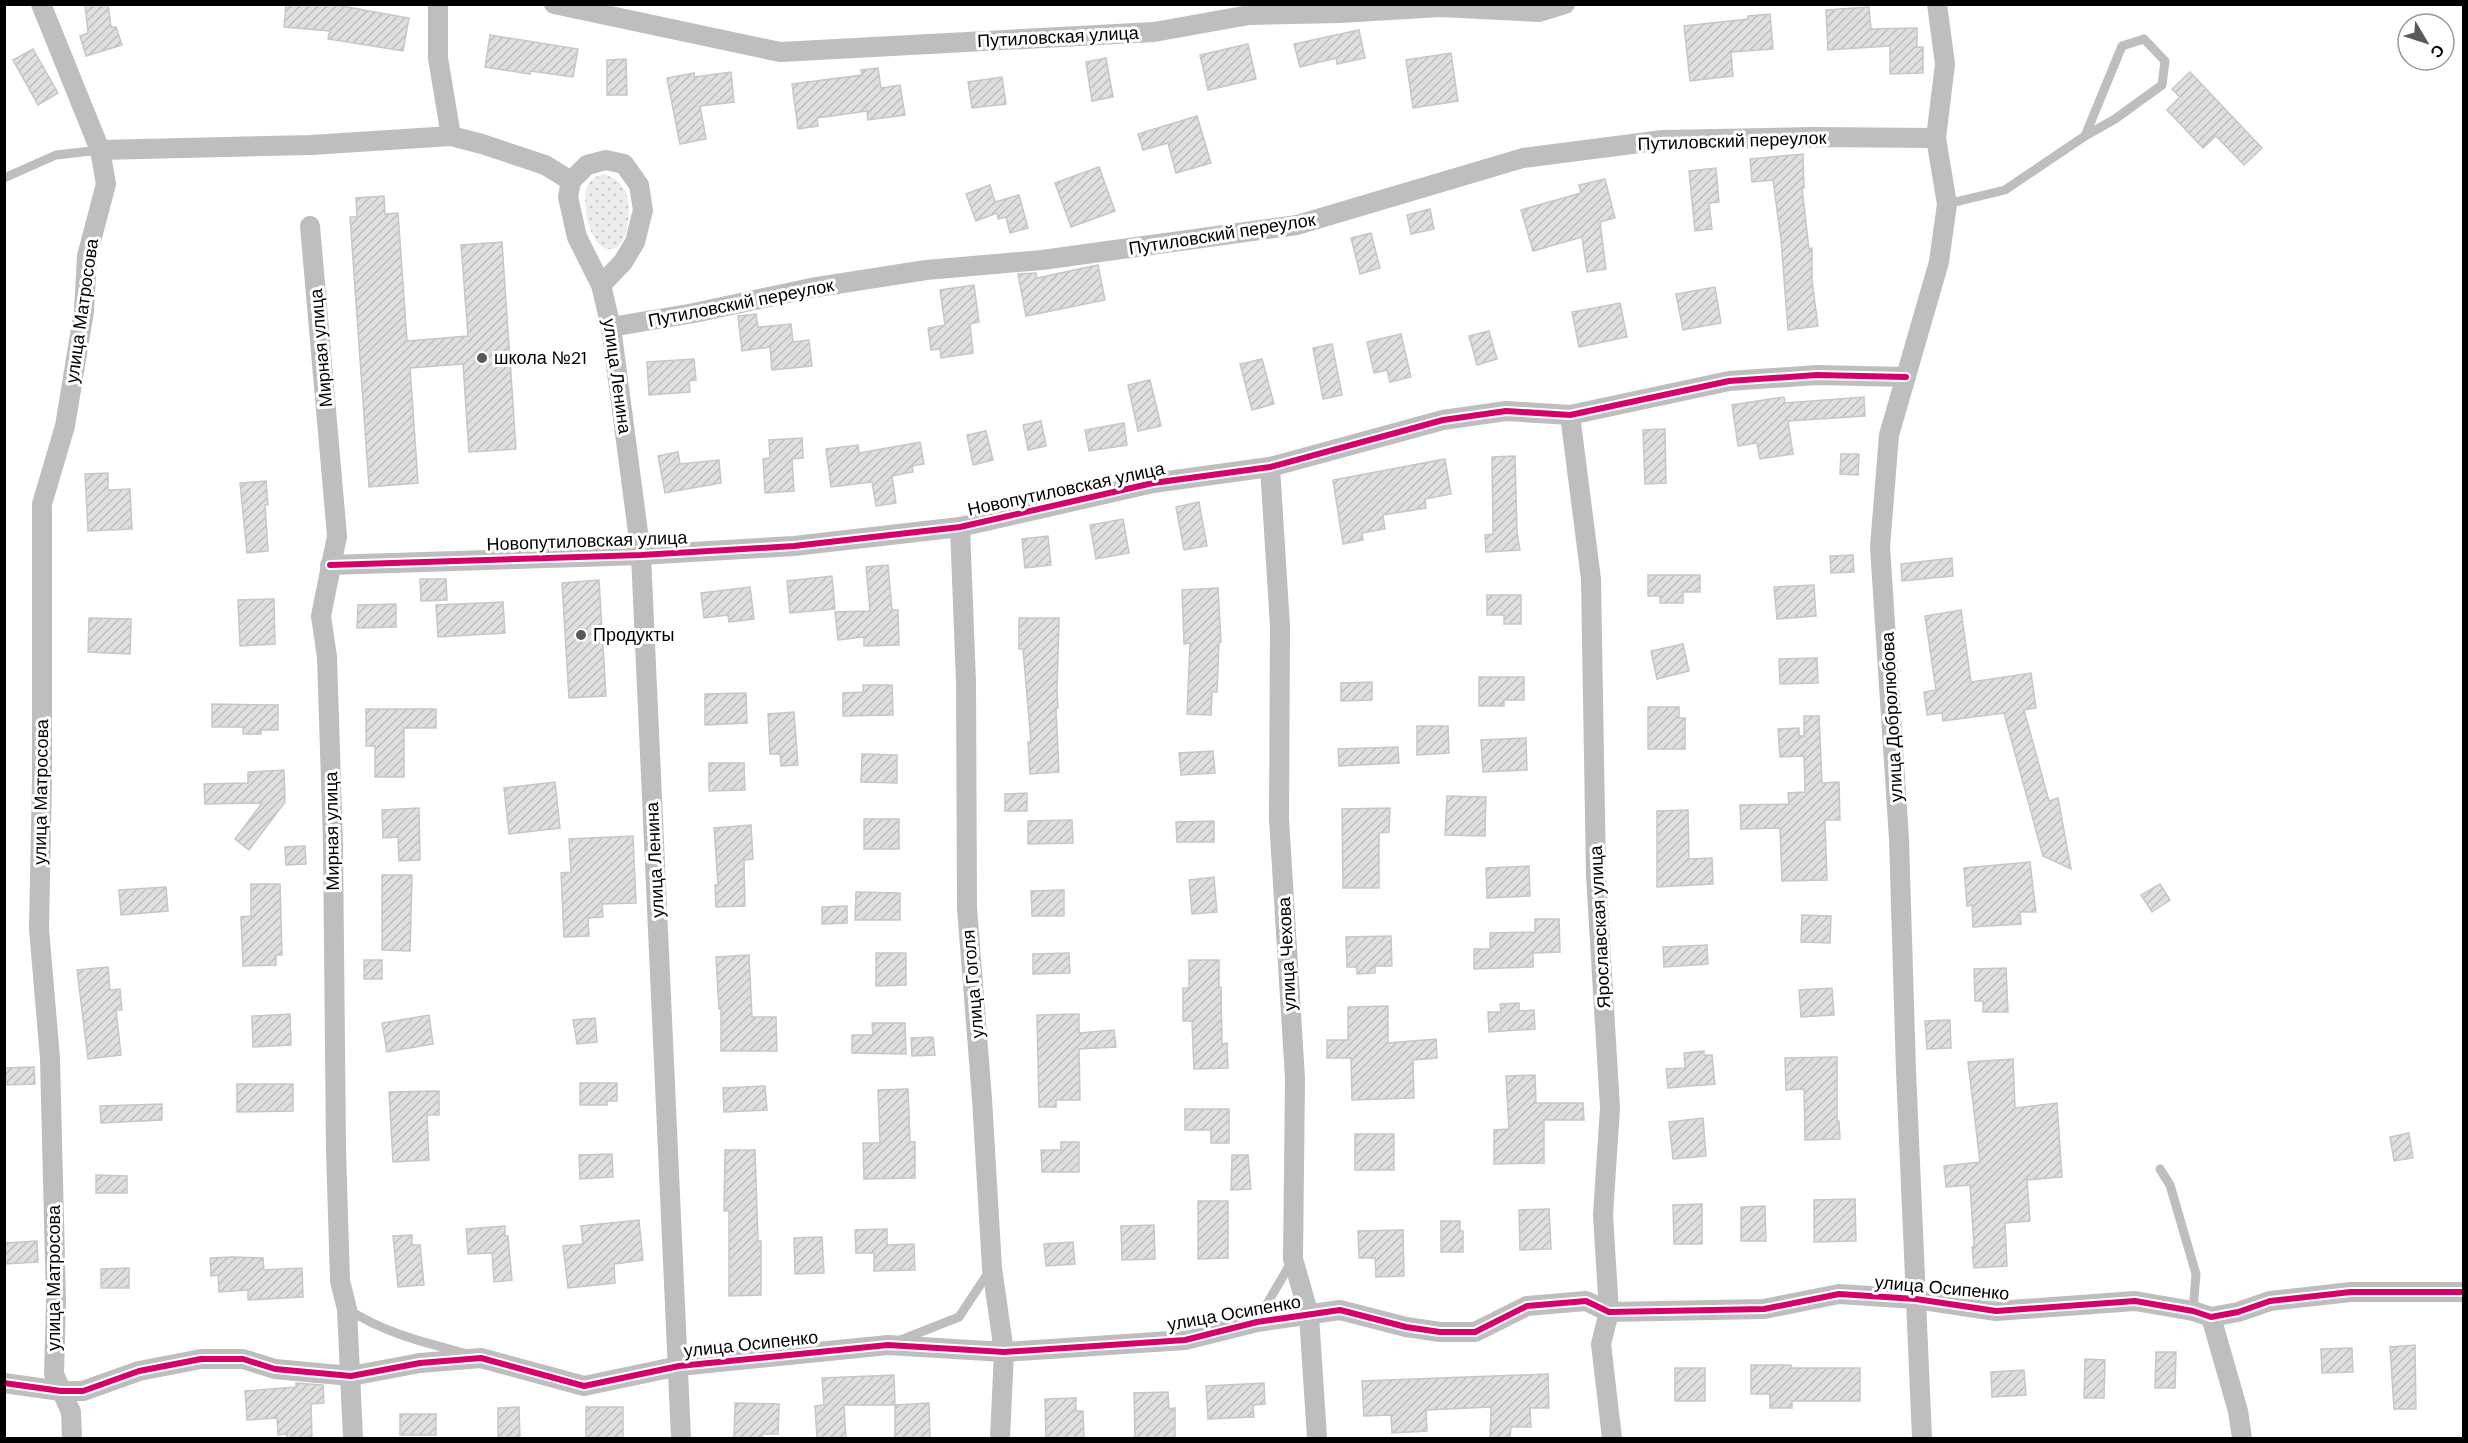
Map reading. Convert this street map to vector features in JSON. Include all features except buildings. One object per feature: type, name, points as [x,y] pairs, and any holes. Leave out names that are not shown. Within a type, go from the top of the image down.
[{"type":"street","name":"улица Матросова","points":[[41,4],[100,150],[106,184],[87,256],[84,311],[65,426],[42,504],[42,778],[39,929],[50,1058],[56,1302],[54,1374],[71,1412],[72,1438]]},
{"type":"street","points":[[438,4],[438,58],[451,136]]},
{"type":"street","name":"Путиловская улица","points":[[554,4],[780,52],[1154,32],[1249,15],[1340,13],[1440,6],[1539,12],[1564,4]]},
{"type":"street","name":"улица Добролюбова","points":[[1922,1438],[1905,1059],[1899,838],[1880,547],[1889,435],[1939,262],[1947,204],[1936,138],[1945,64],[1936,4]]},
{"type":"street","points":[[100,150],[299,145],[451,136],[545,165],[572,181],[587,165],[606,160],[624,164],[639,185],[643,210],[635,242],[623,262],[601,285]]},
{"type":"street","name":"Путиловский переулок","points":[[611,327],[694,313],[811,288],[915,272],[1042,260],[1297,225],[1523,158],[1663,140],[1811,137],[1936,138]]},
{"type":"street","name":"улица Ленина","points":[[572,181],[568,197],[577,237],[601,285],[611,327],[641,555],[681,1438]]},
{"type":"street","name":"Мирная улица","points":[[310,226],[337,536],[321,616],[327,657],[333,844],[336,1150],[340,1281],[347,1309],[353,1438]]},
{"type":"street","name":"Новопутиловская улица","points":[[330,565],[641,555],[794,546],[960,527],[1153,483],[1270,467],[1443,420],[1506,411],[1570,415],[1729,381],[1817,375],[1906,376]]},
{"type":"street","name":"Ярославская улица","points":[[1570,415],[1591,579],[1596,875],[1610,1108],[1603,1215],[1609,1312],[1601,1344],[1612,1438]]},
{"type":"street","name":"улица Чехова","points":[[1270,467],[1280,626],[1280,819],[1295,1078],[1293,1259],[1309,1315],[1317,1438]]},
{"type":"street","name":"улица Гоголя","points":[[960,527],[966,682],[967,908],[992,1268],[1004,1352],[1000,1438]]},
{"type":"street","name":"улица Осипенко","points":[[4,1383],[83,1391],[139,1371],[201,1359],[243,1359],[275,1369],[351,1376],[420,1363],[481,1358],[584,1386],[679,1366],[888,1345],[1004,1352],[1185,1340],[1257,1322],[1340,1310],[1406,1327],[1440,1332],[1475,1332],[1527,1306],[1586,1301],[1609,1312],[1764,1309],[1839,1294],[1916,1299],[1995,1311],[2135,1301],[2202,1314],[2238,1312],[2270,1301],[2351,1292],[2431,1290],[2463,1292]]},
{"type":"street","points":[[2202,1314],[2238,1411],[2242,1438]]},
{"type":"lane","points":[[1947,204],[2005,190],[2085,136],[2115,119],[2162,85],[2165,61],[2144,39],[2122,46],[2085,136]]},
{"type":"lane","points":[[4,178],[56,155],[100,150]]},
{"type":"lane","points":[[2160,1169],[2170,1185],[2196,1274],[2202,1314]]},
{"type":"lane","points":[[1257,1322],[1293,1259]]},
{"type":"lane","points":[[888,1345],[959,1317],[992,1268]]},
{"type":"lane","points":[[347,1309],[370,1324],[399,1335],[481,1358]]},
{"type":"shaded area","points":[[604,174],[614,178],[625,191],[629,214],[623,240],[612,249],[604,248],[597,242],[586,211],[586,190],[589,183]]},
{"type":"cycle path","points":[[330,565],[641,555],[794,546],[960,527],[1153,483],[1270,467],[1443,420],[1506,411],[1570,415],[1729,381],[1817,375],[1906,377]]},
{"type":"cycle path","points":[[4,1383],[61,1391],[83,1391],[139,1371],[201,1359],[243,1359],[275,1369],[351,1376],[420,1363],[481,1358],[584,1386],[679,1366],[888,1345],[1004,1352],[1185,1340],[1257,1322],[1340,1310],[1406,1327],[1440,1332],[1475,1332],[1527,1306],[1586,1301],[1609,1312],[1764,1309],[1839,1294],[1916,1299],[1996,1311],[2135,1301],[2193,1311],[2211,1317],[2238,1312],[2270,1301],[2351,1292],[2464,1292]]},
{"type":"place","name":"школа №21","points":[[482,358]]},
{"type":"place","name":"Продукты","points":[[581,635]]}]
